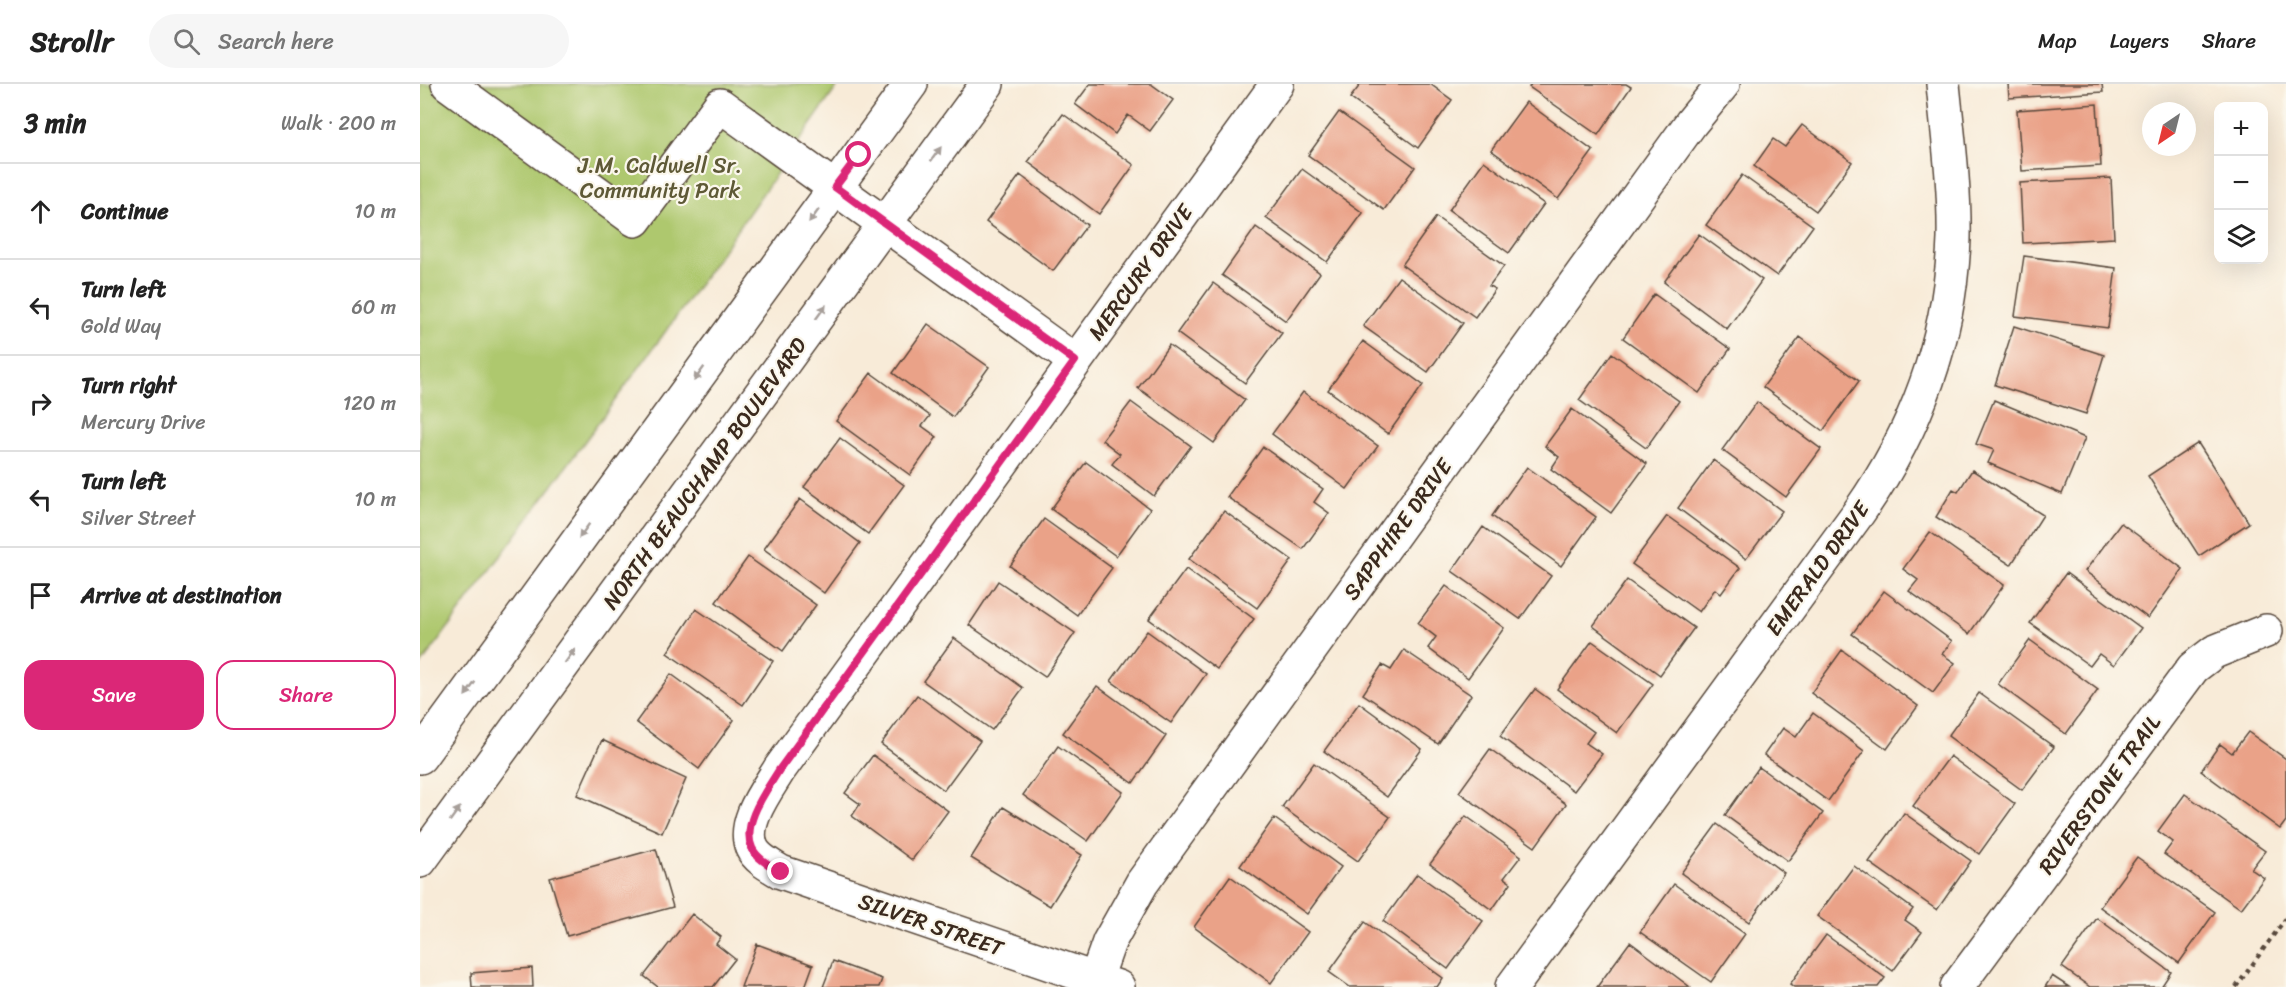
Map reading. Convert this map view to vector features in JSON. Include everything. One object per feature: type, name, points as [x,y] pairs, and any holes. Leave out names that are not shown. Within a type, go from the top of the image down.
[{"type":"street","points":[[448,84],[635,220],[724,95],[835,187],[1075,361]]},
{"type":"street","points":[[420,757],[911,84]]},
{"type":"street","name":"NORTH BEAUCHAMP BOULEVARD","points":[[420,861],[987,84]]},
{"type":"street","name":"MERCURY DRIVE","points":[[752,848],[750,831],[754,815],[779,770],[1277,84]]},
{"type":"street","name":"SAPPHIRE DRIVE","points":[[1102,984],[1109,942],[1142,883],[1684,133],[1723,84]]},
{"type":"street","name":"EMERALD DRIVE","points":[[1512,987],[1865,503],[1905,435],[1924,391],[1937,351],[1952,274],[1953,199],[1943,84]]},
{"type":"street","name":"RIVERSTONE TRAIL","points":[[1957,987],[2193,668],[2214,652],[2266,631]]},
{"type":"street","name":"SILVER STREET","points":[[752,848],[763,861],[807,882],[1102,984]]},
{"type":"path","points":[[2236,987],[2286,918]]},
{"type":"green space","name":"J.M. Caldwell Sr. Community Park","points":[[420,84],[839,84],[682,309],[420,666]]},
{"type":"building","points":[[1090,84],[1151,84],[1173,100],[1150,131],[1128,115],[1115,134],[1075,104]]},
{"type":"building","points":[[1361,84],[1430,84],[1452,100],[1418,148],[1350,98]]},
{"type":"building","points":[[1531,84],[1626,84],[1631,87],[1598,135],[1529,87]]},
{"type":"building","points":[[2008,84],[2102,84],[2103,92],[2009,98]]},
{"type":"building","points":[[1526,102],[1593,151],[1558,199],[1491,150]]},
{"type":"building","points":[[2097,104],[2101,166],[2022,171],[2017,110]]},
{"type":"building","points":[[1339,112],[1415,167],[1384,210],[1308,155]]},
{"type":"building","points":[[1063,114],[1134,165],[1099,214],[1028,162]]},
{"type":"building","points":[[1802,125],[1852,162],[1816,211],[1754,166],[1773,139],[1785,147]]},
{"type":"building","points":[[1484,161],[1544,204],[1509,253],[1449,210]]},
{"type":"building","points":[[1302,169],[1363,213],[1327,262],[1266,218]]},
{"type":"building","points":[[1020,175],[1087,225],[1053,271],[986,222]]},
{"type":"building","points":[[1742,175],[1813,226],[1777,276],[1706,225]]},
{"type":"building","points":[[2111,178],[2114,238],[2023,243],[2020,183]]},
{"type":"building","points":[[1436,217],[1504,266],[1489,286],[1495,289],[1475,317],[1402,265]]},
{"type":"building","points":[[1256,227],[1320,273],[1286,321],[1222,275]]},
{"type":"building","points":[[1699,234],[1762,280],[1727,329],[1664,282]]},
{"type":"building","points":[[2024,256],[2116,268],[2108,328],[2015,316]]},
{"type":"building","points":[[1399,277],[1463,323],[1428,372],[1363,326]]},
{"type":"building","points":[[1213,283],[1282,333],[1245,383],[1177,333]]},
{"type":"building","points":[[1654,294],[1730,349],[1699,393],[1623,338]]},
{"type":"building","points":[[928,324],[989,367],[953,417],[893,373]]},
{"type":"building","points":[[2014,326],[2104,355],[2086,414],[1995,385]]},
{"type":"building","points":[[1800,337],[1859,381],[1823,431],[1763,387]]},
{"type":"building","points":[[1363,341],[1423,385],[1388,434],[1328,390]]},
{"type":"building","points":[[1169,345],[1245,400],[1214,443],[1138,388]]},
{"type":"building","points":[[1612,353],[1679,401],[1646,448],[1579,400]]},
{"type":"building","points":[[871,373],[930,416],[922,426],[937,437],[910,475],[836,421]]},
{"type":"building","points":[[1303,392],[1378,446],[1347,489],[1272,434]]},
{"type":"building","points":[[1994,400],[2085,438],[2062,494],[1988,463],[1994,450],[1976,444]]},
{"type":"building","points":[[1131,402],[1191,446],[1154,496],[1112,464],[1120,454],[1102,440]]},
{"type":"building","points":[[1757,402],[1821,449],[1786,497],[1722,450]]},
{"type":"building","points":[[1572,409],[1647,464],[1611,513],[1551,469],[1559,457],[1545,446]]},
{"type":"building","points":[[840,438],[904,485],[868,534],[804,487]]},
{"type":"building","points":[[2198,443],[2249,523],[2199,556],[2148,476]]},
{"type":"building","points":[[1263,447],[1323,489],[1314,502],[1329,513],[1303,549],[1227,497]]},
{"type":"building","points":[[1713,460],[1782,511],[1746,559],[1678,508]]},
{"type":"building","points":[[1086,462],[1150,509],[1116,556],[1051,509]]},
{"type":"building","points":[[1527,467],[1596,517],[1561,566],[1492,516]]},
{"type":"building","points":[[1972,470],[2043,515],[2011,565],[1936,517],[1953,489],[1958,492]]},
{"type":"building","points":[[800,499],[860,543],[824,593],[764,549]]},
{"type":"building","points":[[1224,511],[1292,560],[1257,608],[1189,559]]},
{"type":"building","points":[[1667,516],[1740,568],[1721,594],[1715,589],[1699,612],[1632,564]]},
{"type":"building","points":[[1044,519],[1112,568],[1077,615],[1010,566]]},
{"type":"building","points":[[2121,523],[2183,569],[2148,618],[2085,571]]},
{"type":"building","points":[[1483,527],[1551,576],[1520,619],[1452,571]]},
{"type":"building","points":[[1930,532],[2004,585],[1969,634],[1909,591],[1918,580],[1903,569]]},
{"type":"building","points":[[748,557],[816,605],[783,651],[716,602]]},
{"type":"building","points":[[1186,569],[1254,619],[1217,669],[1149,619]]},
{"type":"building","points":[[2066,573],[2141,628],[2114,665],[2099,654],[2090,666],[2030,623]]},
{"type":"building","points":[[1627,580],[1694,628],[1660,675],[1593,626]]},
{"type":"building","points":[[998,581],[1075,633],[1045,677],[969,625]]},
{"type":"building","points":[[1446,586],[1504,628],[1468,678],[1428,648],[1436,637],[1418,623]]},
{"type":"building","points":[[1884,591],[1952,641],[1942,654],[1955,663],[1933,693],[1852,634]]},
{"type":"building","points":[[696,609],[773,661],[743,705],[667,653]]},
{"type":"building","points":[[1147,631],[1206,674],[1171,723],[1111,681]]},
{"type":"building","points":[[954,638],[1023,688],[992,730],[923,681]]},
{"type":"building","points":[[2030,640],[2098,690],[2066,734],[1998,684]]},
{"type":"building","points":[[1592,641],[1653,684],[1617,733],[1557,689]]},
{"type":"building","points":[[1404,650],[1471,695],[1438,744],[1363,694],[1382,665],[1391,670]]},
{"type":"building","points":[[1842,650],[1918,706],[1887,749],[1811,693]]},
{"type":"building","points":[[671,674],[734,720],[699,769],[636,722]]},
{"type":"building","points":[[1097,686],[1166,736],[1133,783],[1063,733]]},
{"type":"building","points":[[1535,689],[1594,732],[1586,743],[1602,754],[1574,791],[1500,736]]},
{"type":"building","points":[[1979,693],[2054,747],[2022,790],[1948,736]]},
{"type":"building","points":[[917,695],[980,741],[944,790],[881,744]]},
{"type":"building","points":[[1359,703],[1422,749],[1387,797],[1324,751]]},
{"type":"building","points":[[1813,713],[1864,751],[1828,801],[1764,755],[1783,728],[1796,737]]},
{"type":"building","points":[[2248,732],[2286,759],[2286,821],[2280,829],[2201,771],[2220,744],[2232,753]]},
{"type":"building","points":[[602,740],[686,779],[662,833],[577,795]]},
{"type":"building","points":[[1058,746],[1123,792],[1088,841],[1023,795]]},
{"type":"building","points":[[1490,749],[1566,804],[1535,847],[1459,792]]},
{"type":"building","points":[[873,755],[948,811],[912,860],[852,816],[860,804],[845,793]]},
{"type":"building","points":[[1950,756],[2015,804],[1979,854],[1913,806]]},
{"type":"building","points":[[1314,763],[1390,817],[1358,861],[1282,807]]},
{"type":"building","points":[[1759,767],[1823,813],[1788,861],[1725,815]]},
{"type":"building","points":[[2185,794],[2265,851],[2251,869],[2264,878],[2241,909],[2164,854],[2173,842],[2158,831]]},
{"type":"building","points":[[1003,807],[1082,855],[1050,906],[971,858]]},
{"type":"building","points":[[1904,813],[1971,861],[1937,910],[1869,862]]},
{"type":"building","points":[[1466,816],[1521,856],[1504,878],[1511,883],[1492,910],[1430,864]]},
{"type":"building","points":[[1274,818],[1341,867],[1307,914],[1240,866]]},
{"type":"building","points":[[1717,824],[1784,873],[1749,922],[1681,873]]},
{"type":"building","points":[[656,849],[673,907],[567,936],[550,878]]},
{"type":"building","points":[[2137,857],[2215,912],[2179,963],[2100,907]]},
{"type":"building","points":[[1854,866],[1913,909],[1905,920],[1922,932],[1893,971],[1817,916]]},
{"type":"building","points":[[1417,874],[1483,921],[1448,969],[1383,921]]},
{"type":"building","points":[[1230,876],[1308,932],[1271,983],[1194,927]]},
{"type":"building","points":[[1674,884],[1745,934],[1711,982],[1640,932]]},
{"type":"building","points":[[692,914],[721,937],[716,944],[735,959],[713,987],[658,987],[644,976]]},
{"type":"building","points":[[2097,918],[2171,972],[2161,987],[2090,987],[2062,967]]},
{"type":"building","points":[[1365,922],[1443,978],[1437,987],[1350,987],[1329,972]]},
{"type":"building","points":[[1826,935],[1885,978],[1878,987],[1794,987],[1790,984]]},
{"type":"building","points":[[1630,942],[1690,987],[1597,987]]},
{"type":"building","points":[[757,944],[813,965],[805,987],[741,987]]},
{"type":"building","points":[[833,961],[882,979],[879,987],[823,987]]},
{"type":"building","points":[[532,968],[533,987],[472,987],[471,973]]},
{"type":"building","points":[[2052,976],[2069,987],[2045,987]]},
{"type":"route","points":[[781,872],[763,861],[752,848],[750,831],[754,815],[763,797],[779,770],[1075,361],[835,187],[859,155]]}]
